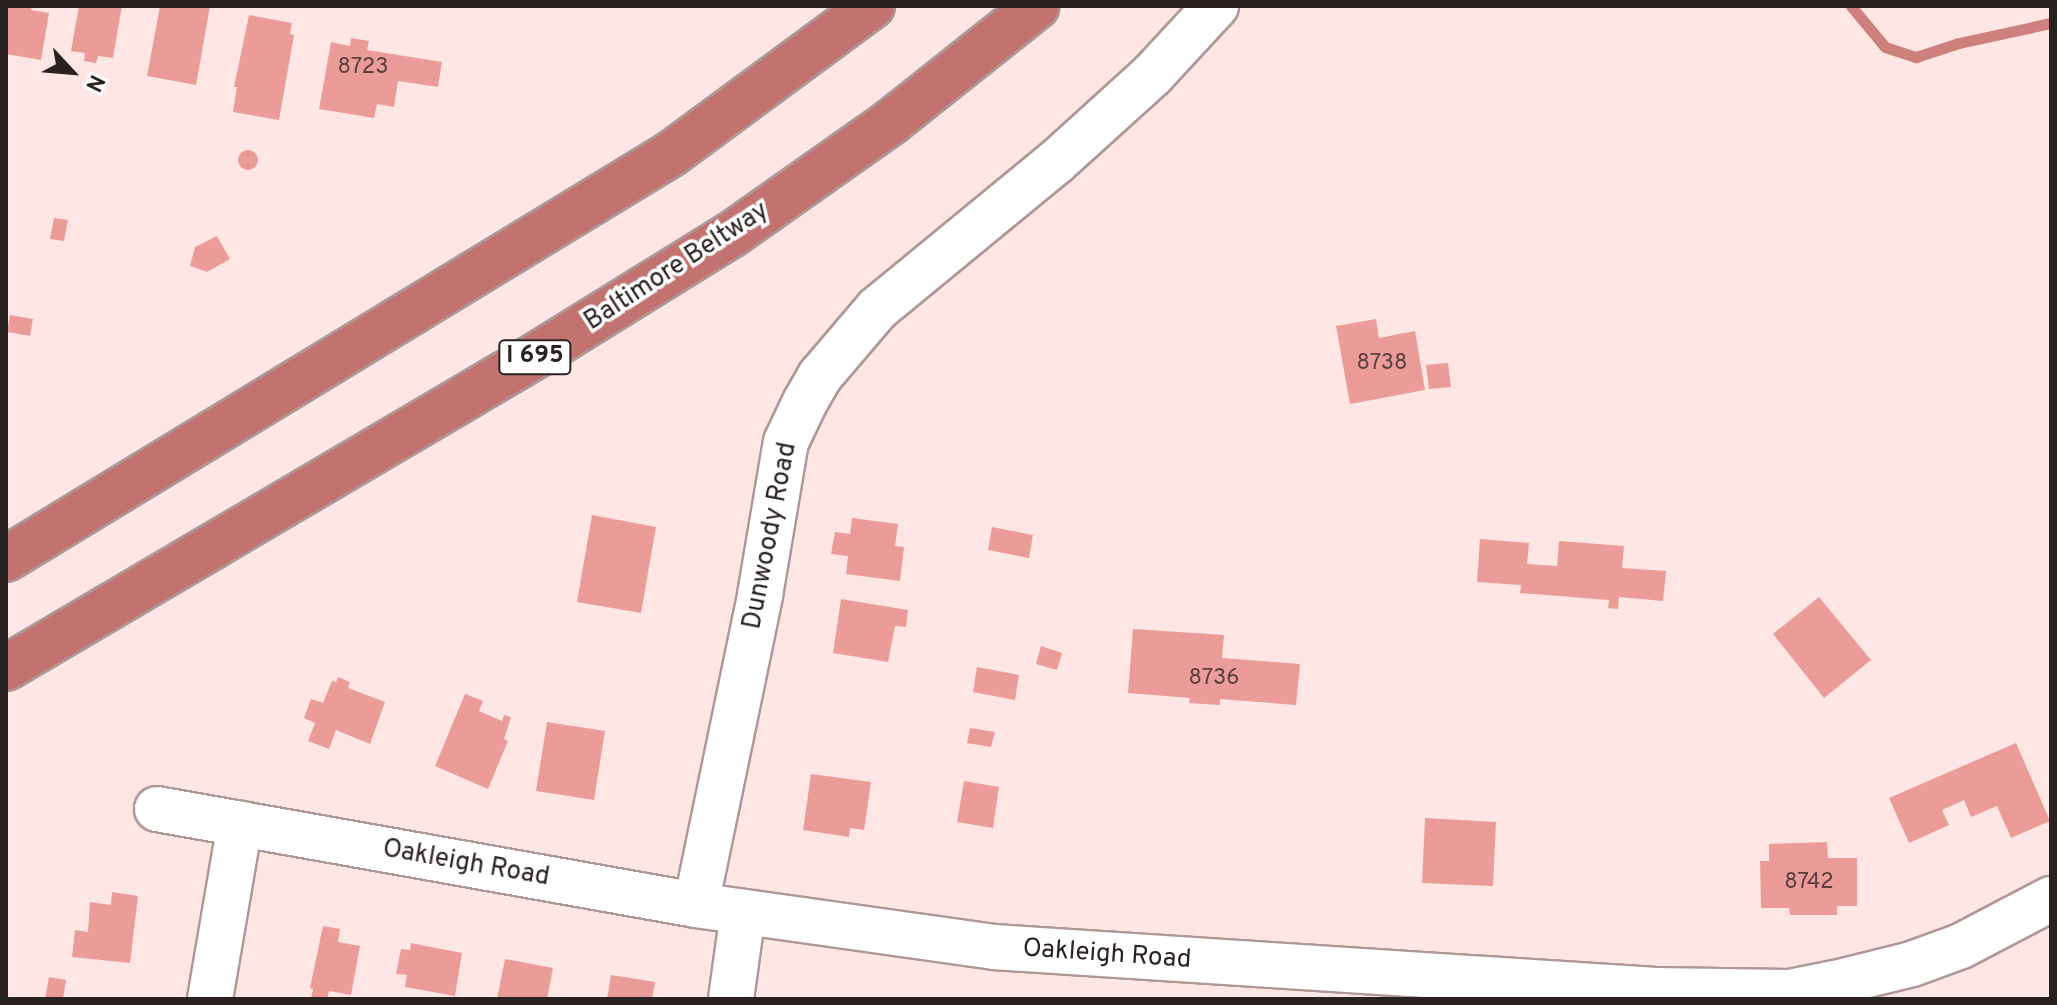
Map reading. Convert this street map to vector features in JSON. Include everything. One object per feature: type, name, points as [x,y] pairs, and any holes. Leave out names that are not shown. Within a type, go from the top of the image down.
[{"type":"highway","points":[[6,559],[671,154],[872,6]]},
{"type":"highway","name":"Baltimore Beltway","points":[[6,668],[542,352],[731,235],[891,122],[1037,6]]},
{"type":"street","name":"Dunwoody Road","points":[[696,905],[760,595],[786,442],[820,376],[877,309],[1066,153],[1153,74],[1216,6]]},
{"type":"street","name":"Oakleigh Road","points":[[157,809],[696,905],[994,947],[1598,993],[1789,992],[1835,983],[1912,964],[1961,946],[2051,899]]},
{"type":"street","points":[[210,999],[240,824]]},
{"type":"street","points":[[731,999],[743,912]]},
{"type":"building","points":[[32,6],[31,10],[49,13],[41,60],[6,54],[6,7]]},
{"type":"building","points":[[79,6],[122,6],[113,58],[98,56],[96,63],[84,61],[85,53],[71,51]]},
{"type":"building","points":[[160,6],[210,6],[196,85],[147,76]]},
{"type":"building","points":[[249,15],[292,23],[290,34],[294,35],[279,120],[233,112],[237,87],[234,87]]},
{"type":"building","points":[[351,38],[369,41],[367,50],[442,62],[438,87],[398,81],[394,107],[377,104],[374,118],[319,109],[331,42],[350,46]]},
{"type":"building","points":[[248,150],[255,153],[258,160],[255,167],[248,170],[241,167],[238,160],[241,153]]},
{"type":"building","points":[[54,218],[68,220],[64,241],[50,239]]},
{"type":"building","points":[[217,236],[230,259],[207,272],[190,266],[195,247]]},
{"type":"building","points":[[10,315],[33,319],[30,336],[7,332]]},
{"type":"building","points":[[1376,319],[1379,338],[1415,331],[1425,390],[1350,404],[1336,326]]},
{"type":"building","points":[[1448,363],[1451,387],[1429,389],[1426,365]]},
{"type":"building","points":[[592,515],[656,527],[641,613],[577,602]]},
{"type":"building","points":[[852,518],[898,524],[895,546],[904,547],[900,581],[846,574],[848,556],[831,554],[835,532],[850,534]]},
{"type":"building","points":[[992,527],[1033,535],[1029,558],[988,550]]},
{"type":"building","points":[[1480,539],[1529,543],[1527,564],[1557,566],[1559,541],[1624,546],[1622,568],[1666,571],[1663,601],[1619,597],[1618,609],[1608,608],[1609,600],[1520,593],[1521,585],[1477,582]]},
{"type":"building","points":[[1819,597],[1871,660],[1824,698],[1773,634]]},
{"type":"building","points":[[841,599],[908,610],[906,627],[895,626],[888,662],[833,653]]},
{"type":"building","points":[[1133,629],[1224,635],[1222,658],[1300,664],[1296,705],[1220,699],[1220,705],[1189,703],[1190,698],[1128,693]]},
{"type":"building","points":[[1041,646],[1062,653],[1057,670],[1036,664]]},
{"type":"building","points":[[977,667],[1019,675],[1015,700],[973,692]]},
{"type":"building","points":[[338,677],[350,682],[348,688],[385,702],[370,744],[336,730],[329,749],[308,741],[315,723],[304,718],[311,699],[323,703],[332,681],[336,682]]},
{"type":"building","points":[[465,694],[483,701],[479,711],[502,721],[504,715],[511,717],[504,739],[508,741],[488,789],[435,766]]},
{"type":"building","points":[[547,722],[605,731],[594,800],[536,791]]},
{"type":"building","points":[[970,728],[995,732],[991,747],[967,743]]},
{"type":"building","points":[[2016,743],[2050,821],[2011,838],[1997,806],[1971,817],[1964,800],[1942,810],[1949,825],[1909,843],[1889,798]]},
{"type":"building","points":[[811,774],[871,782],[864,830],[850,828],[849,837],[803,830]]},
{"type":"building","points":[[964,781],[999,787],[993,828],[957,822]]},
{"type":"building","points":[[1425,818],[1496,822],[1493,886],[1422,883]]},
{"type":"building","points":[[1827,842],[1828,858],[1857,858],[1857,906],[1837,906],[1837,915],[1790,915],[1789,908],[1761,908],[1760,861],[1769,861],[1769,844]]},
{"type":"building","points":[[112,892],[138,896],[130,963],[72,957],[75,930],[88,932],[90,902],[111,905]]},
{"type":"building","points":[[323,926],[340,929],[338,942],[360,946],[351,995],[329,991],[327,999],[311,999],[313,989],[310,988]]},
{"type":"building","points":[[411,943],[462,953],[455,996],[405,987],[407,975],[396,974],[401,949],[410,950]]},
{"type":"building","points":[[505,959],[553,968],[547,999],[497,999]]},
{"type":"building","points":[[611,975],[655,982],[652,999],[607,999]]},
{"type":"building","points":[[49,977],[66,980],[63,999],[45,999]]},
{"type":"waterway","points":[[1851,6],[1885,47],[1916,57],[1959,43],[2051,23]]}]
